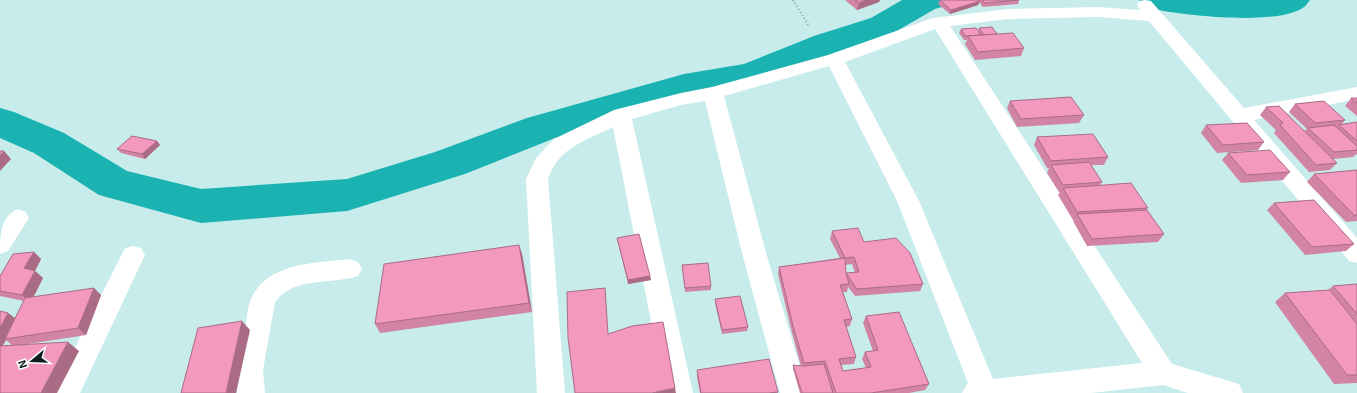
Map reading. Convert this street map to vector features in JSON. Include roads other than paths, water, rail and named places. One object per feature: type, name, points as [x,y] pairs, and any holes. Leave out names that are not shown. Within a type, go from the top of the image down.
[{"type":"street","points":[[551,393],[537,198],[538,179],[543,163],[561,144],[622,115],[681,99],[713,93],[834,58],[939,22],[1008,14],[1099,12],[1146,7],[1357,254]]},
{"type":"street","points":[[939,22],[1163,372]]},
{"type":"street","points":[[834,58],[908,201],[981,392],[1078,388],[1163,372],[1229,393]]},
{"type":"street","points":[[713,93],[754,253],[794,393]]},
{"type":"street","points":[[1240,116],[1357,93]]},
{"type":"street","points":[[622,115],[679,393]]},
{"type":"street","points":[[0,245],[18,218]]},
{"type":"street","points":[[66,393],[133,255]]},
{"type":"street","points":[[251,393],[250,370],[263,299],[266,293],[280,283],[298,276],[350,269]]},
{"type":"waterway","points":[[0,122],[49,143],[114,184],[201,206],[347,195],[450,163],[541,128],[684,86],[751,75],[827,44],[883,25],[923,2],[930,0]]},
{"type":"waterway","points":[[1156,0],[1226,8],[1279,6],[1293,0]]}]
